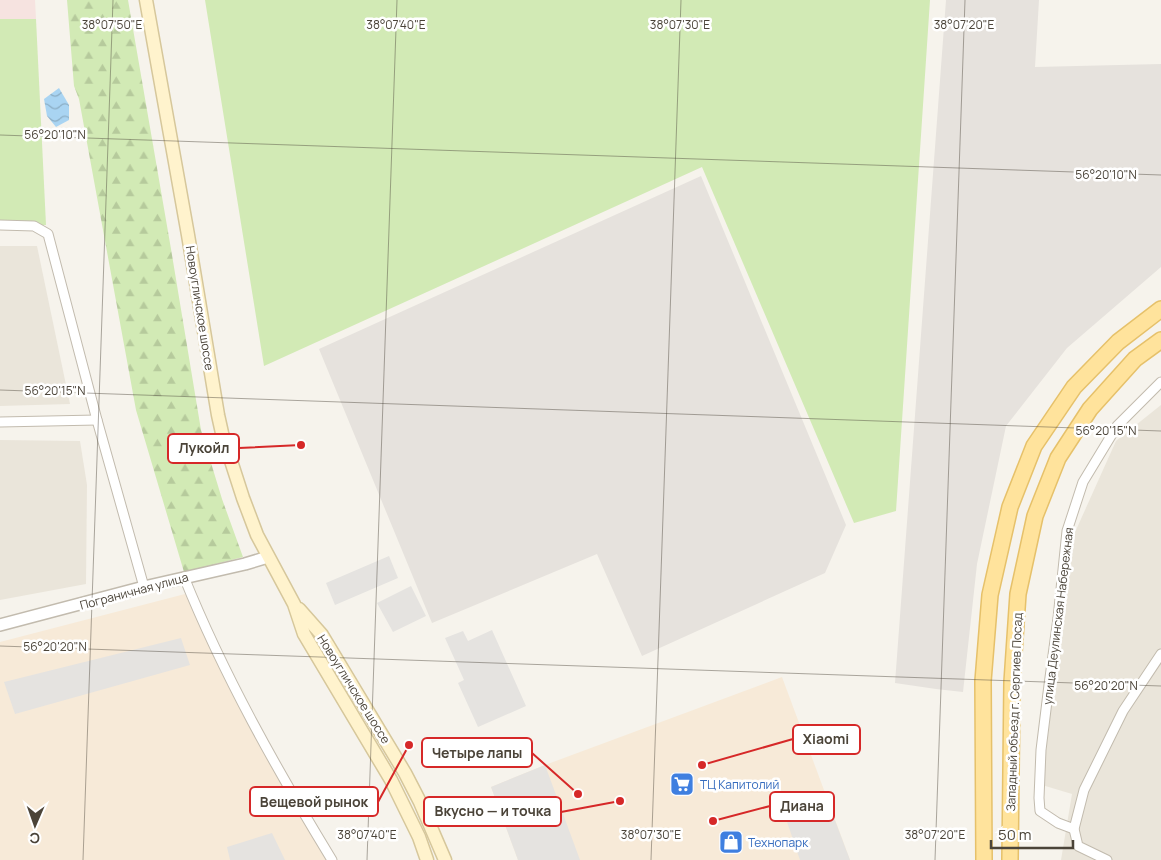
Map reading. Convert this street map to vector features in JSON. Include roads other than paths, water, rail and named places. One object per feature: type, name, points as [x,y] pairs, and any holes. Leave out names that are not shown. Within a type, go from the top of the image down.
[{"type":"main road","name":"Новоугличское шоссе","points":[[146,0],[222,433],[243,498],[268,557],[294,604],[304,634],[391,780],[419,837],[427,860]]},
{"type":"main road","points":[[984,860],[983,681],[990,596],[1010,507],[1034,446],[1074,387],[1118,342],[1161,309]]},
{"type":"main road","name":"Западный объезд г. Сергиев Посад","points":[[1010,860],[1012,682],[1018,594],[1035,516],[1058,458],[1090,409],[1135,359],[1161,340]]},
{"type":"main road","name":"Новоугличское шоссе","points":[[294,604],[322,634],[405,773],[420,802],[445,860]]},
{"type":"street","points":[[0,225],[34,226],[48,234],[144,587]]},
{"type":"street","name":"улица Деулинская Набережная","points":[[1074,829],[1058,823],[1040,811],[1039,798],[1041,750],[1067,531],[1083,482],[1117,426],[1161,382]]},
{"type":"street","points":[[0,422],[98,420]]},
{"type":"street","name":"Пограничная улица","points":[[0,625],[268,557]]},
{"type":"street","points":[[184,578],[239,696],[332,860]]},
{"type":"street","points":[[1107,860],[1078,846],[1074,829],[1084,790],[1123,711],[1161,654]]},
{"type":"water","points":[[59,88],[69,105],[69,120],[56,127],[47,116],[44,99]]},
{"type":"place","name":"Лукойл","points":[[301,445]]},
{"type":"place","name":"Вещевой рынок","points":[[409,745]]},
{"type":"place","name":"Xiaomi","points":[[702,765]]},
{"type":"place","name":"ТЦ Капитолий","points":[[682,784]]},
{"type":"place","name":"Четыре лапы","points":[[578,794]]},
{"type":"place","name":"Вкусно — и точка","points":[[620,801]]},
{"type":"place","name":"Диана","points":[[713,821]]},
{"type":"place","name":"Технопарк","points":[[731,842]]}]
